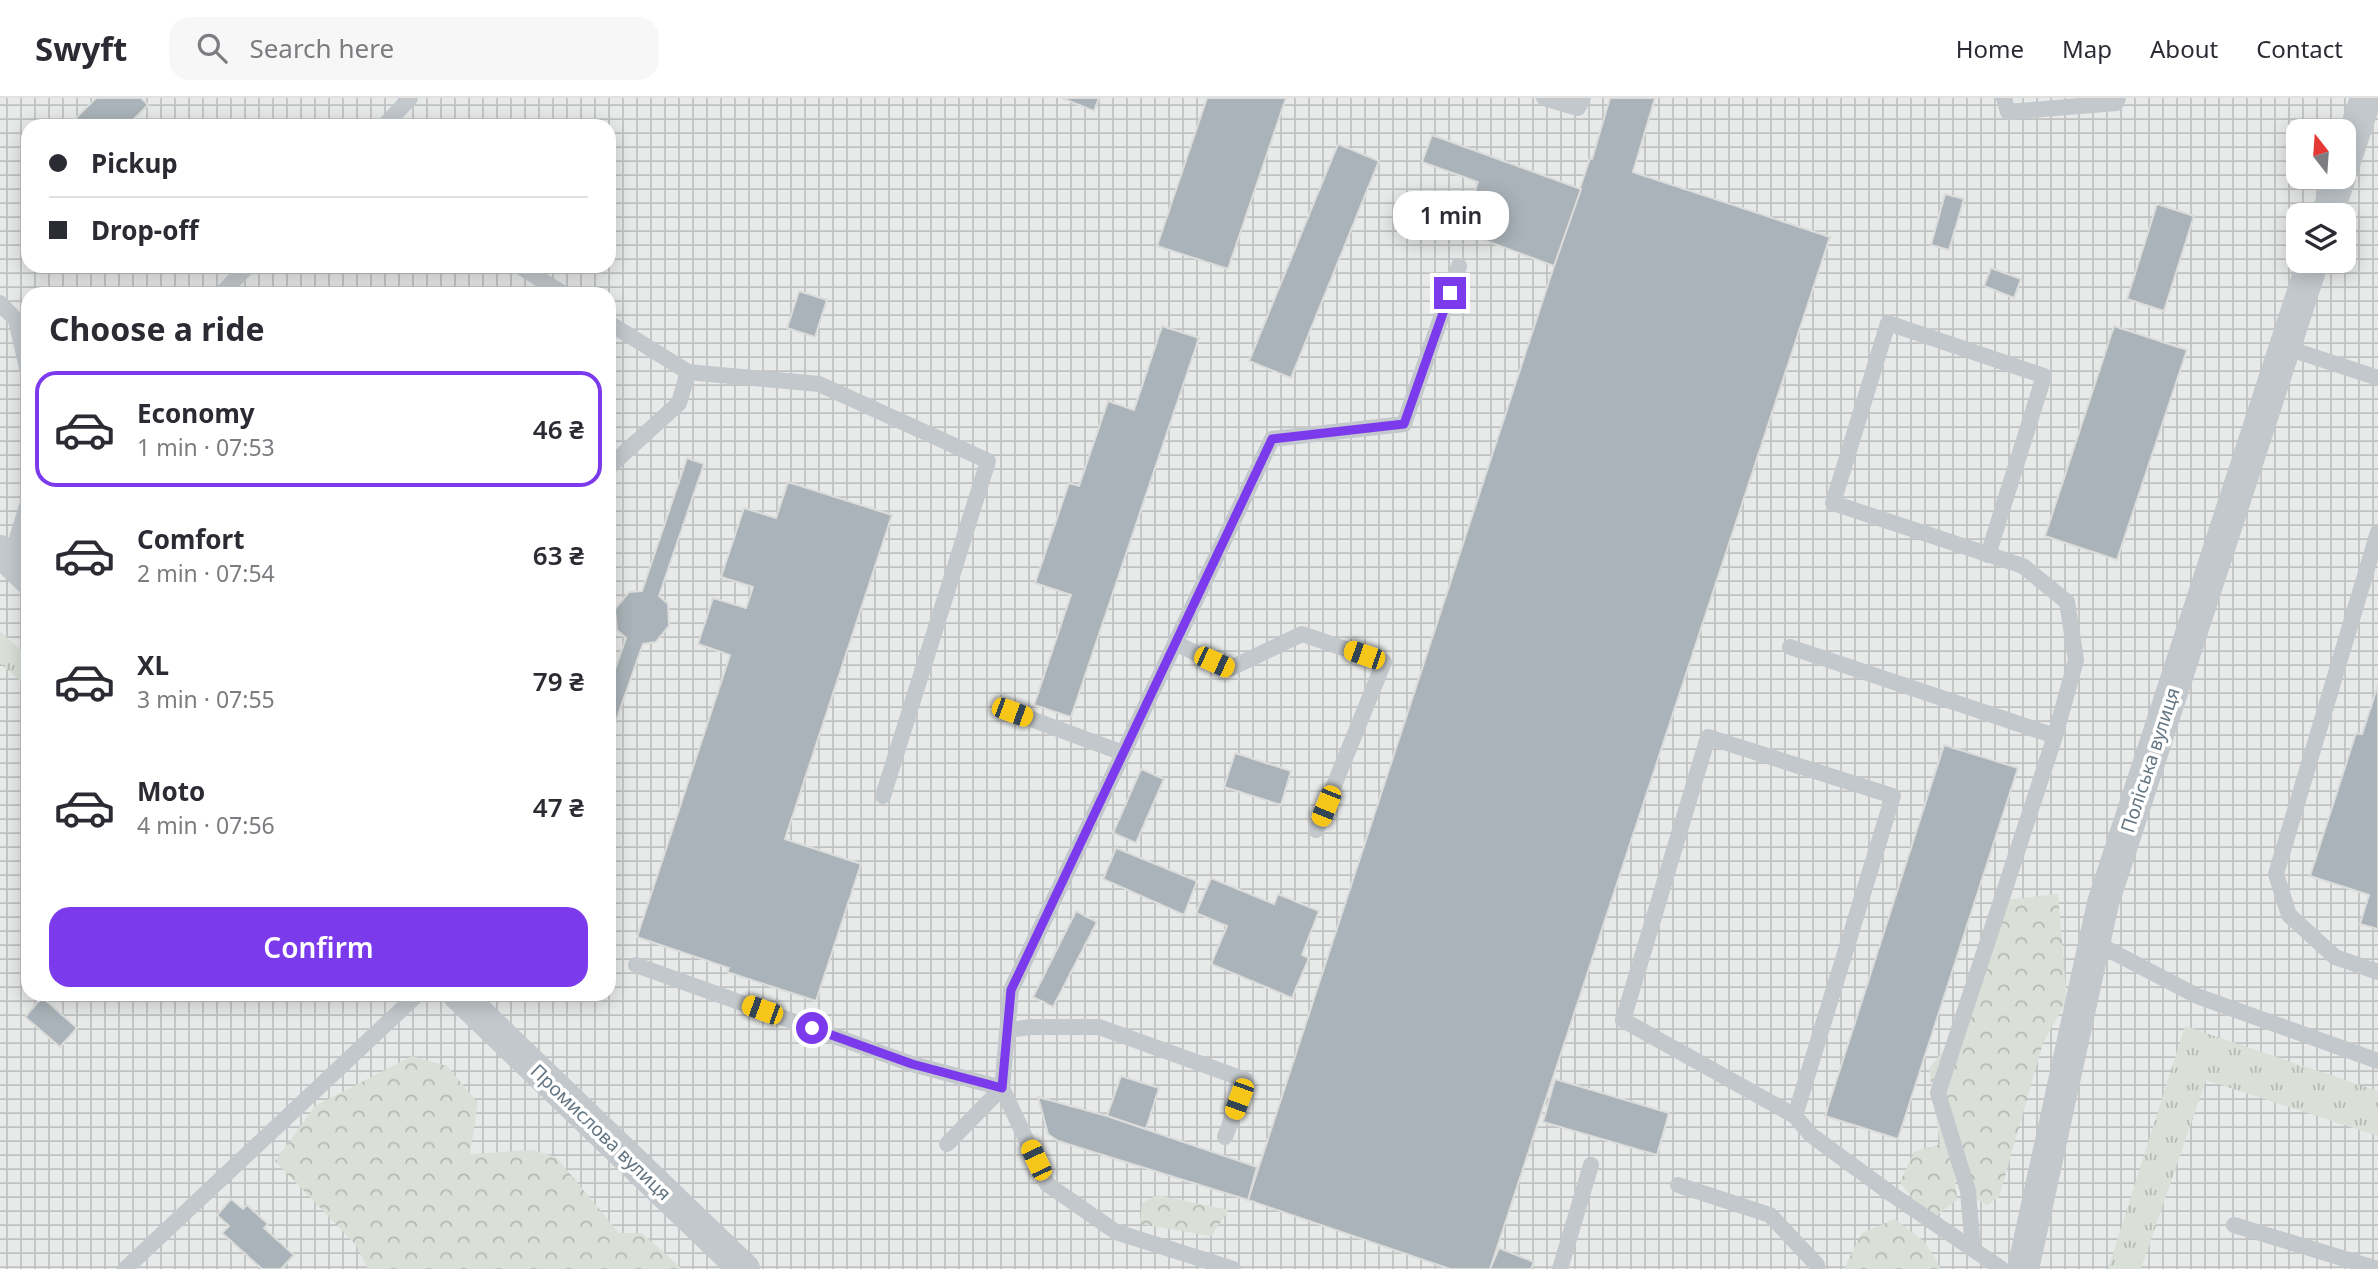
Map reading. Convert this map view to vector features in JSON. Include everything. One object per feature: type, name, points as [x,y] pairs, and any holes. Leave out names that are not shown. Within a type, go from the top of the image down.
[{"type":"street","points":[[2356,128],[2366,98]]},
{"type":"street","name":"Поліська вулиця","points":[[2024,1269],[2103,903],[2309,273]]},
{"type":"street","name":"Промислова вулиця","points":[[465,1001],[744,1269]]},
{"type":"lane","points":[[390,119],[410,98]]},
{"type":"lane","points":[[1544,98],[1578,108],[1583,98]]},
{"type":"lane","points":[[2004,98],[2008,112],[2116,103],[2118,98]]},
{"type":"lane","points":[[1233,1269],[1116,1232],[1047,1184],[1002,1088],[1011,990],[1272,439],[1404,424],[1459,266]]},
{"type":"lane","points":[[227,287],[241,273]]},
{"type":"lane","points":[[530,273],[553,287]]},
{"type":"lane","points":[[0,303],[16,320],[21,342]]},
{"type":"lane","points":[[1973,1249],[1968,1191],[1938,1093],[2055,736],[2076,660],[2067,602],[2023,566],[1988,555],[1833,503],[1888,323],[2045,376],[1988,555]]},
{"type":"lane","points":[[616,327],[688,372],[820,384],[988,461],[883,796]]},
{"type":"lane","points":[[2284,347],[2378,378]]},
{"type":"lane","points":[[616,461],[679,403],[688,372]]},
{"type":"lane","points":[[13,563],[21,531]]},
{"type":"lane","points":[[2378,532],[2276,874],[2289,915],[2334,957],[2378,972]]},
{"type":"lane","points":[[1175,643],[1229,668],[1301,634],[1384,662],[1316,830]]},
{"type":"lane","points":[[1790,647],[2055,736]]},
{"type":"lane","points":[[1012,712],[1123,753]]},
{"type":"lane","points":[[1795,1116],[1893,796],[1708,737],[1623,1020],[1795,1116],[1811,1135],[1890,1193],[2002,1269]]},
{"type":"lane","points":[[2094,942],[2197,996],[2378,1061]]},
{"type":"lane","points":[[636,965],[912,1064],[1002,1088]]},
{"type":"lane","points":[[125,1269],[411,1001]]},
{"type":"lane","points":[[1008,1030],[1031,1027],[1099,1027],[1246,1080],[1225,1137]]},
{"type":"lane","points":[[947,1144],[1002,1088]]},
{"type":"lane","points":[[1560,1269],[1591,1166]]},
{"type":"lane","points":[[1678,1185],[1770,1215],[1817,1265],[1817,1269]]},
{"type":"lane","points":[[2234,1225],[2378,1269]]},
{"type":"shaded area","points":[[0,98],[2378,98],[2378,1269],[0,1269]]},
{"type":"green space","points":[[0,631],[21,650],[21,682],[0,663]]},
{"type":"green space","points":[[2058,894],[2067,1000],[2043,1043],[1999,1197],[1987,1205],[1976,1199],[1954,1165],[1957,1200],[1937,1215],[1923,1212],[1900,1182],[1914,1152],[1940,1144],[1929,1069],[1971,1014],[2006,900]]},
{"type":"green space","points":[[2185,1026],[2378,1091],[2378,1136],[2206,1080],[2141,1269],[2108,1269]]},
{"type":"green space","points":[[412,1056],[447,1066],[478,1103],[470,1154],[532,1150],[556,1157],[619,1233],[642,1233],[682,1269],[368,1269],[356,1245],[275,1161],[315,1106]]},
{"type":"green space","points":[[1157,1195],[1229,1210],[1211,1236],[1140,1224],[1142,1203]]},
{"type":"green space","points":[[1895,1219],[1925,1242],[1941,1269],[1844,1269],[1862,1233]]},
{"type":"building","points":[[96,98],[141,98],[148,105],[134,119],[75,119]]},
{"type":"building","points":[[1062,98],[1099,98],[1094,111]]},
{"type":"building","points":[[1207,98],[1286,98],[1228,269],[1157,246]]},
{"type":"building","points":[[1610,98],[1655,98],[1633,172],[1830,237],[1490,1269],[1450,1269],[1248,1200]]},
{"type":"building","points":[[1432,135],[1581,189],[1554,266],[1460,231],[1478,182],[1422,162]]},
{"type":"building","points":[[1338,144],[1379,161],[1291,378],[1249,361]]},
{"type":"building","points":[[1945,194],[1964,199],[1949,250],[1931,245]]},
{"type":"building","points":[[2157,204],[2194,216],[2164,311],[2127,299]]},
{"type":"building","points":[[1991,268],[2021,279],[2014,298],[1984,286]]},
{"type":"building","points":[[799,291],[827,300],[815,337],[787,328]]},
{"type":"building","points":[[1162,326],[1199,338],[1071,717],[1034,705],[1071,595],[1035,583],[1069,483],[1079,486],[1108,401],[1134,410]]},
{"type":"building","points":[[2114,326],[2187,350],[2117,560],[2045,536]]},
{"type":"building","points":[[687,458],[704,464],[659,596],[668,604],[669,626],[656,642],[643,644],[616,721],[616,667],[626,638],[617,630],[616,608],[629,592],[642,591]]},
{"type":"building","points":[[788,482],[892,515],[785,839],[861,864],[816,1001],[727,972],[729,968],[637,937],[730,655],[698,644],[713,598],[746,608],[753,587],[721,577],[744,508],[776,518]]},
{"type":"building","points":[[2378,685],[2378,929],[2360,924],[2369,895],[2310,876],[2356,733],[2362,734]]},
{"type":"building","points":[[1944,745],[2018,768],[1898,1139],[1825,1116]]},
{"type":"building","points":[[1235,753],[1291,771],[1281,805],[1224,787]]},
{"type":"building","points":[[1141,769],[1164,779],[1136,843],[1113,833]]},
{"type":"building","points":[[1116,848],[1197,881],[1184,915],[1103,879]]},
{"type":"building","points":[[1211,878],[1274,904],[1278,894],[1319,911],[1302,955],[1309,958],[1292,998],[1211,964],[1227,926],[1196,913]]},
{"type":"building","points":[[1076,911],[1097,922],[1053,1007],[1033,997]]},
{"type":"building","points":[[39,1001],[47,1001],[77,1028],[60,1047],[25,1017]]},
{"type":"building","points":[[1121,1076],[1159,1088],[1146,1129],[1107,1116]]},
{"type":"building","points":[[1555,1079],[1669,1113],[1657,1155],[1543,1122]]},
{"type":"building","points":[[1038,1097],[1107,1116],[1257,1167],[1248,1200],[1058,1141],[1048,1134]]},
{"type":"building","points":[[231,1199],[243,1209],[247,1205],[268,1224],[264,1228],[294,1255],[281,1269],[262,1269],[222,1233],[229,1226],[217,1215]]},
{"type":"building","points":[[1499,1248],[1534,1262],[1531,1269],[1490,1269]]},
{"type":"route","points":[[812,1028],[912,1064],[1002,1088],[1011,990],[1272,439],[1404,424],[1450,293]]}]
